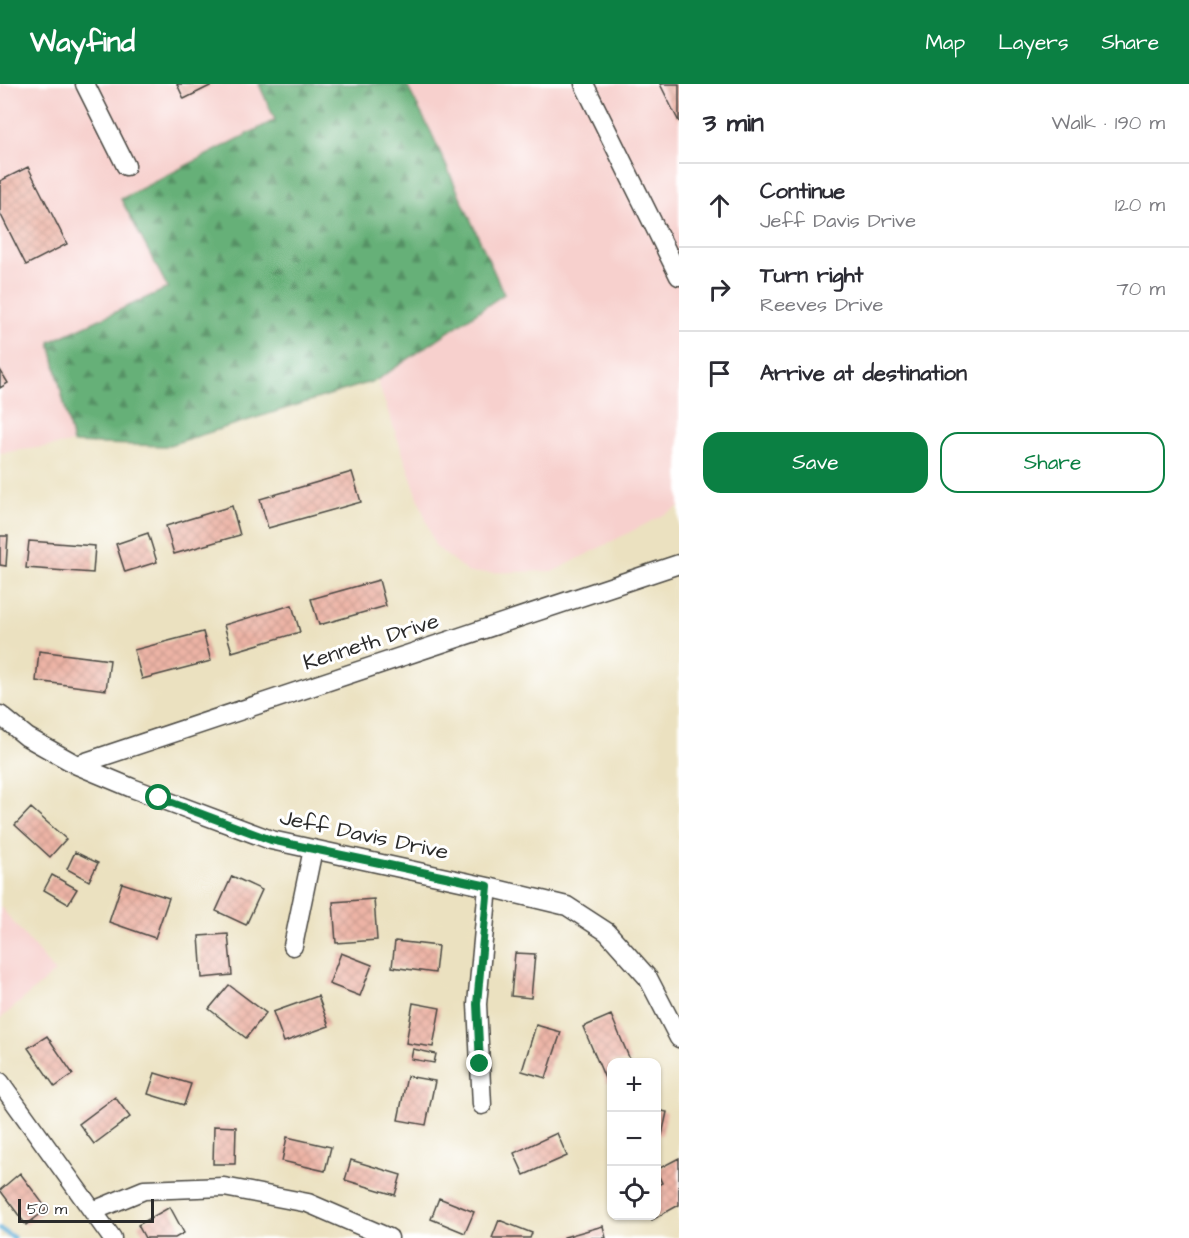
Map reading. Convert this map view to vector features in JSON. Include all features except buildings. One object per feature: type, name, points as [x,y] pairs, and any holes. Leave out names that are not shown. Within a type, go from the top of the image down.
[{"type":"street","points":[[85,84],[126,166]]},
{"type":"street","points":[[584,84],[679,276]]},
{"type":"street","name":"Kenneth Drive","points":[[77,765],[679,564]]},
{"type":"street","name":"Jeff Davis Drive","points":[[0,715],[27,737],[77,765],[271,840],[488,886],[567,906],[607,933],[648,978],[679,1038]]},
{"type":"street","points":[[293,946],[313,849]]},
{"type":"street","points":[[482,1105],[477,1004],[488,886]]},
{"type":"street","points":[[0,1082],[112,1238]]},
{"type":"street","points":[[93,1211],[144,1190],[224,1187],[309,1203],[389,1238]]},
{"type":"shaded area","points":[[0,84],[259,84],[276,120],[121,198],[168,288],[50,342],[73,443],[0,453]]},
{"type":"shaded area","points":[[406,84],[679,84],[679,507],[554,571],[469,573],[435,546],[377,380],[504,294],[431,132]]},
{"type":"shaded area","points":[[0,906],[55,972],[0,1019]]},
{"type":"green space","points":[[259,84],[406,84],[431,132],[504,294],[377,380],[166,446],[73,443],[50,342],[168,288],[121,199],[275,120]]},
{"type":"waterway","points":[[0,1229],[14,1238]]},
{"type":"route","points":[[159,798],[271,840],[488,886],[477,1004],[480,1064]]}]
